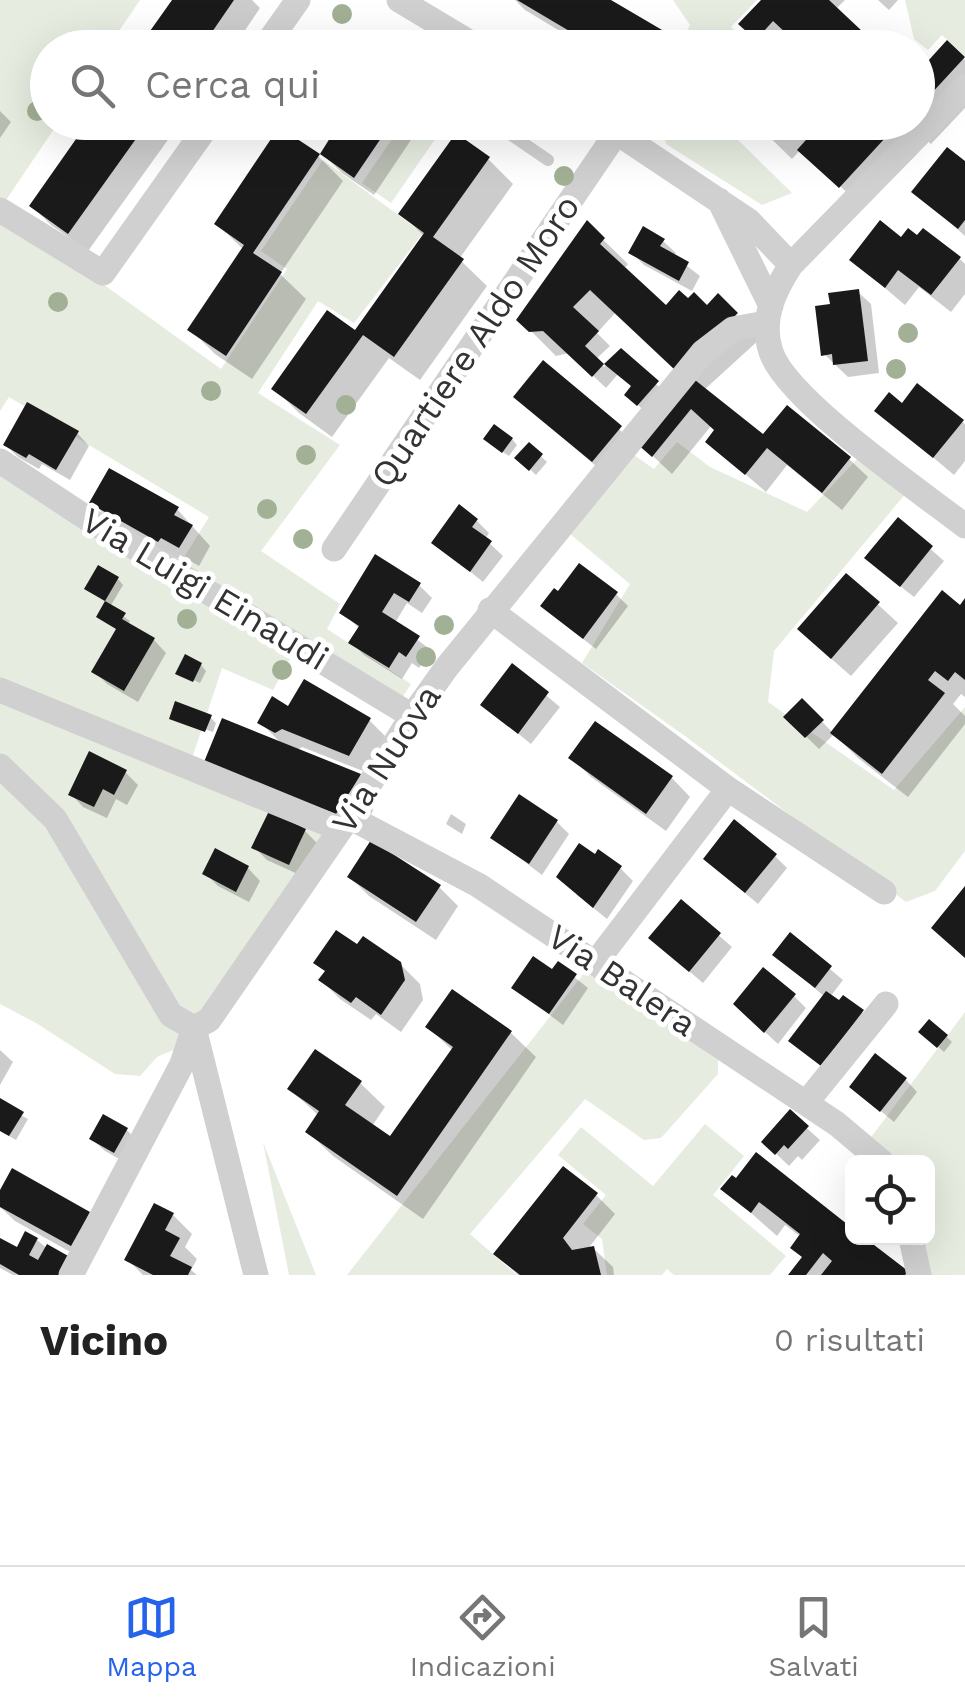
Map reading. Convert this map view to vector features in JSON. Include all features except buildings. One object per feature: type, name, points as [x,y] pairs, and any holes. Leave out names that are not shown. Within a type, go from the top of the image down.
[{"type":"street","points":[[277,30],[298,0]]},
{"type":"street","points":[[405,1],[449,30]]},
{"type":"street","points":[[935,118],[965,87]]},
{"type":"street","points":[[0,210],[102,273],[197,140]]},
{"type":"street","name":"Quartiere Aldo Moro","points":[[334,549],[601,140]]},
{"type":"street","name":"Quartiere Aldo Moro","points":[[629,140],[750,221],[791,265]]},
{"type":"street","points":[[768,314],[791,265],[913,140]]},
{"type":"street","points":[[719,200],[768,314],[771,354],[812,404],[965,526]]},
{"type":"street","name":"Via Nuova","points":[[194,1028],[208,1020],[345,823],[412,716],[490,610],[703,352],[733,329],[768,314]]},
{"type":"street","name":"Via Luigi Einaudi","points":[[0,461],[88,519],[412,716]]},
{"type":"street","points":[[490,610],[728,789],[884,892]]},
{"type":"street","name":"Via Balera","points":[[0,690],[345,823],[478,884],[806,1103],[874,1155]]},
{"type":"street","points":[[0,766],[54,819],[171,1015],[194,1028],[256,1275]]},
{"type":"street","points":[[596,962],[728,789]]},
{"type":"street","points":[[806,1103],[886,1004]]},
{"type":"street","points":[[70,1275],[182,1064],[194,1028]]},
{"type":"street","points":[[914,1245],[920,1275]]},
{"type":"lane","points":[[519,140],[548,160]]},
{"type":"shaded area","points":[[0,0],[140,0],[120,30],[30,30],[30,140],[47,140],[0,209]]},
{"type":"shaded area","points":[[673,0],[757,0],[731,27],[734,30],[687,30],[690,25]]},
{"type":"shaded area","points":[[905,0],[965,0],[965,56],[942,35],[935,42],[935,30],[912,30]]},
{"type":"shaded area","points":[[391,140],[434,140],[391,203],[362,183]]},
{"type":"shaded area","points":[[665,140],[738,140],[792,193],[762,205]]},
{"type":"shaded area","points":[[323,160],[423,233],[354,323],[318,301],[258,393],[340,445],[261,551],[340,604],[327,629],[411,684],[398,704],[298,644],[273,690],[222,668],[190,764],[338,825],[194,1041],[157,1057],[140,1076],[115,1074],[0,1004],[0,460],[175,572],[209,517],[9,397],[0,411],[0,210],[221,369],[287,269],[261,251]]},
{"type":"shaded area","points":[[677,442],[710,467],[807,512],[863,453],[907,492],[774,651],[768,702],[894,790],[965,707],[965,851],[935,891],[906,902],[582,663],[630,584],[569,533],[634,455],[654,469]]},
{"type":"shaded area","points":[[589,967],[718,1060],[718,1074],[661,1138],[644,1140],[585,1099],[470,1234],[517,1275],[347,1275]]},
{"type":"shaded area","points":[[965,1012],[965,1275],[920,1275],[914,1245],[935,1245],[935,1155],[875,1155],[866,1144]]},
{"type":"shaded area","points":[[705,1124],[744,1156],[713,1195],[786,1256],[770,1275],[674,1275],[667,1269],[662,1275],[607,1275],[602,1239],[583,1224],[606,1195],[558,1155],[581,1127],[653,1186]]},
{"type":"shaded area","points":[[263,1142],[316,1275],[289,1275]]}]
